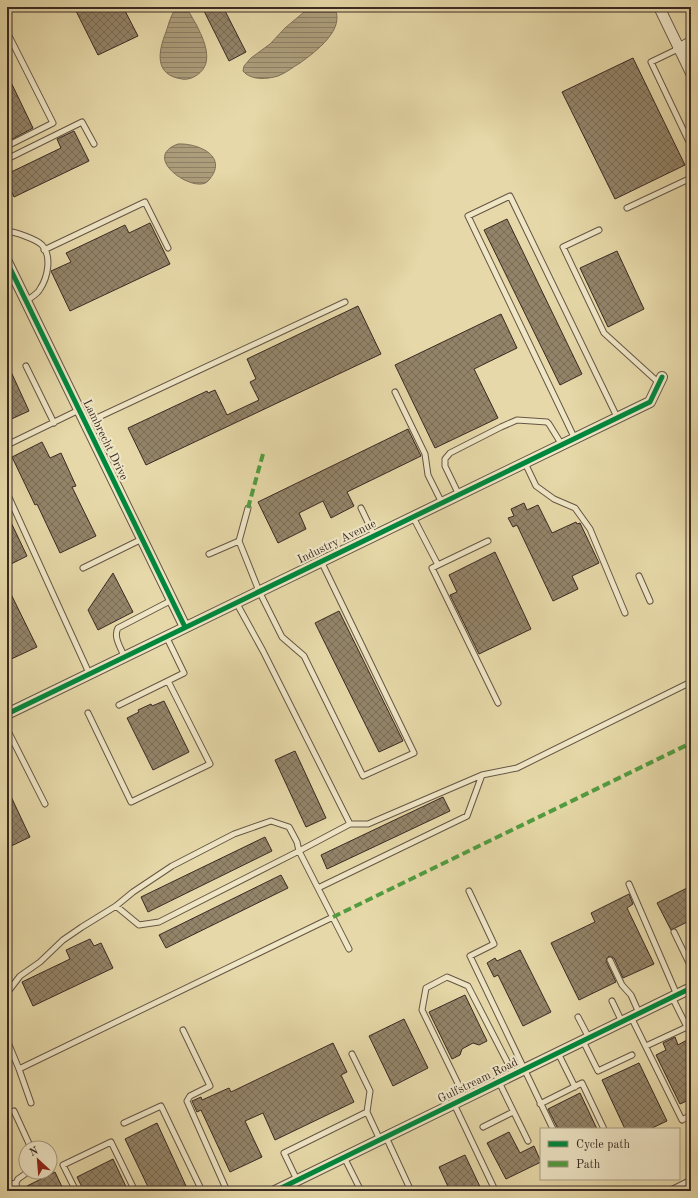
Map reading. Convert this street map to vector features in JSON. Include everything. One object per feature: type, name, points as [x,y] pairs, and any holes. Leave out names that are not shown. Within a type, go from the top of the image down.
[{"type":"street","points":[[659,7],[691,74]]},
{"type":"street","points":[[678,49],[691,42]]},
{"type":"street","name":"Lambrecht Drive","points":[[7,262],[185,626]]},
{"type":"street","name":"Industry Avenue","points":[[7,714],[185,626],[618,419],[650,402],[661,380]]},
{"type":"street","name":"Gulfstream Road","points":[[274,1191],[691,988]]},
{"type":"lane","points":[[7,32],[53,123],[7,146]]},
{"type":"lane","points":[[678,49],[651,62],[691,146]]},
{"type":"lane","points":[[7,159],[82,122],[94,144]]},
{"type":"lane","points":[[628,208],[691,178]]},
{"type":"lane","points":[[575,439],[468,216],[510,196],[618,419]]},
{"type":"lane","points":[[44,250],[145,202],[168,248]]},
{"type":"lane","points":[[599,230],[563,247],[604,333],[661,380]]},
{"type":"lane","points":[[7,231],[24,235],[42,244],[47,257],[47,273],[40,290],[26,301]]},
{"type":"lane","points":[[86,423],[345,302]]},
{"type":"lane","points":[[26,366],[54,423]]},
{"type":"lane","points":[[396,392],[425,454],[428,475],[442,503]]},
{"type":"lane","points":[[7,445],[80,410]]},
{"type":"lane","points":[[459,495],[445,466],[445,459],[450,453],[501,427],[517,420],[547,422],[550,424],[562,445]]},
{"type":"lane","points":[[525,463],[536,486],[554,499],[575,508],[590,529],[625,613]]},
{"type":"lane","points":[[7,493],[89,673]]},
{"type":"lane","points":[[248,508],[238,540],[259,591],[282,637],[304,656],[363,776],[414,753],[321,561]]},
{"type":"lane","points":[[361,508],[374,536]]},
{"type":"lane","points":[[413,517],[438,565]]},
{"type":"lane","points":[[83,568],[142,539]]},
{"type":"lane","points":[[209,554],[238,540]]},
{"type":"lane","points":[[488,541],[432,568],[498,703]]},
{"type":"lane","points":[[639,576],[650,601]]},
{"type":"lane","points":[[124,656],[118,642],[116,632],[118,628],[172,600]]},
{"type":"lane","points":[[236,602],[263,651],[350,824]]},
{"type":"lane","points":[[119,705],[184,673],[166,636]]},
{"type":"lane","points":[[88,713],[131,802],[210,764],[168,681]]},
{"type":"lane","points":[[116,906],[139,925],[158,922],[350,824],[368,824],[482,775],[518,768],[691,682]]},
{"type":"lane","points":[[7,729],[10,741],[45,804]]},
{"type":"lane","points":[[318,888],[466,816],[482,775]]},
{"type":"lane","points":[[7,993],[20,976],[40,962],[63,940],[116,906],[133,892],[172,866],[234,834],[271,821],[289,827],[297,842],[299,851],[349,949]]},
{"type":"lane","points":[[629,884],[687,1027],[646,1046]]},
{"type":"lane","points":[[469,891],[494,944],[470,956],[552,1128]]},
{"type":"lane","points":[[19,1069],[333,917]]},
{"type":"lane","points":[[674,932],[691,967]]},
{"type":"lane","points":[[610,960],[622,984],[631,995],[635,1015],[646,1046],[682,1120],[691,1115]]},
{"type":"lane","points":[[465,1098],[422,1010],[426,988],[447,977],[468,986],[514,1074]]},
{"type":"lane","points":[[612,1001],[622,1022]]},
{"type":"lane","points":[[578,1017],[598,1071],[632,1055]]},
{"type":"lane","points":[[183,1030],[210,1086],[190,1096],[187,1101],[227,1191]]},
{"type":"lane","points":[[7,1040],[31,1103]]},
{"type":"lane","points":[[558,1053],[575,1086]]},
{"type":"lane","points":[[352,1054],[370,1091],[367,1112],[383,1138],[411,1191]]},
{"type":"lane","points":[[498,1082],[528,1141]]},
{"type":"lane","points":[[540,1104],[582,1083],[604,1128]]},
{"type":"lane","points":[[454,1104],[494,1188]]},
{"type":"lane","points":[[124,1123],[161,1106],[202,1191]]},
{"type":"lane","points":[[14,1112],[27,1140]]},
{"type":"lane","points":[[297,1180],[284,1153],[367,1112]]},
{"type":"lane","points":[[483,1127],[513,1112]]},
{"type":"lane","points":[[76,1191],[64,1165],[111,1142],[134,1191]]},
{"type":"lane","points":[[344,1157],[361,1191]]},
{"type":"lane","points":[[17,1191],[16,1183],[18,1179]]},
{"type":"lane","points":[[669,1191],[691,1180]]},
{"type":"lane","points":[[7,1185],[16,1183]]},
{"type":"shaded area","points":[[177,7],[187,10],[196,24],[205,44],[207,58],[206,64],[195,76],[188,79],[173,77],[167,73],[160,62],[163,40]]},
{"type":"shaded area","points":[[310,7],[334,7],[337,15],[333,31],[321,46],[300,63],[278,76],[269,78],[255,78],[243,71],[244,66],[251,58],[270,44],[285,28]]},
{"type":"shaded area","points":[[178,144],[186,144],[203,149],[214,158],[216,165],[214,172],[208,181],[202,184],[193,183],[183,179],[167,166],[165,158],[168,150]]},
{"type":"building","points":[[74,7],[123,7],[138,36],[98,55]]},
{"type":"building","points":[[202,7],[223,7],[246,52],[229,61]]},
{"type":"building","points":[[633,58],[685,165],[615,199],[562,92]]},
{"type":"building","points":[[7,74],[33,128],[7,142]]},
{"type":"building","points":[[74,131],[89,161],[14,197],[7,182],[7,174],[61,148],[57,139]]},
{"type":"building","points":[[507,219],[582,374],[560,385],[484,230]]},
{"type":"building","points":[[150,223],[170,264],[70,311],[51,271],[71,262],[66,253],[125,225],[129,233]]},
{"type":"building","points":[[617,251],[644,309],[608,327],[580,268]]},
{"type":"building","points":[[358,306],[381,354],[146,465],[128,428],[207,391],[208,393],[215,390],[227,415],[259,400],[250,382],[256,379],[247,359]]},
{"type":"building","points":[[501,314],[517,348],[474,369],[498,418],[435,448],[395,365]]},
{"type":"building","points":[[7,363],[29,411],[7,421]]},
{"type":"building","points":[[408,429],[421,456],[347,492],[354,506],[331,518],[323,501],[299,513],[306,529],[278,543],[258,502]]},
{"type":"building","points":[[42,442],[50,458],[61,453],[76,486],[72,487],[96,536],[60,553],[37,504],[35,505],[12,457]]},
{"type":"building","points":[[524,503],[527,510],[538,505],[552,533],[576,522],[577,524],[580,523],[599,563],[572,576],[578,589],[553,601],[517,525],[513,527],[508,518],[514,516],[511,509]]},
{"type":"building","points":[[7,514],[27,556],[7,566]]},
{"type":"building","points":[[495,552],[531,629],[479,654],[450,595],[457,592],[449,575]]},
{"type":"building","points":[[113,573],[133,612],[98,630],[88,610]]},
{"type":"building","points":[[7,586],[37,647],[7,661]]},
{"type":"building","points":[[339,611],[403,741],[379,752],[315,623]]},
{"type":"building","points":[[164,701],[189,752],[153,770],[127,718],[139,712],[138,710],[151,704],[152,706]]},
{"type":"building","points":[[295,751],[326,818],[306,827],[275,760]]},
{"type":"building","points":[[7,788],[30,837],[7,848]]},
{"type":"building","points":[[443,797],[450,811],[327,869],[321,855]]},
{"type":"building","points":[[265,837],[272,851],[148,912],[141,897]]},
{"type":"building","points":[[281,875],[288,888],[166,948],[159,935]]},
{"type":"building","points":[[687,888],[691,897],[691,920],[671,930],[657,903]]},
{"type":"building","points":[[629,894],[633,904],[627,908],[654,964],[623,978],[614,958],[609,956],[606,961],[616,982],[579,1000],[551,943],[595,922],[591,913]]},
{"type":"building","points":[[90,939],[94,946],[101,943],[113,968],[33,1006],[22,982],[70,959],[66,950]]},
{"type":"building","points":[[520,950],[551,1012],[523,1026],[498,975],[494,977],[487,963],[495,958],[497,961]]},
{"type":"building","points":[[465,995],[487,1041],[479,1045],[473,1043],[462,1049],[460,1055],[452,1059],[429,1012]]},
{"type":"building","points":[[404,1019],[428,1068],[393,1086],[369,1036]]},
{"type":"building","points":[[675,1037],[678,1045],[687,1040],[691,1047],[691,1099],[680,1104],[656,1055],[666,1050],[663,1043]]},
{"type":"building","points":[[333,1043],[347,1072],[341,1075],[354,1102],[275,1140],[263,1113],[245,1121],[262,1157],[230,1172],[201,1110],[197,1112],[192,1101],[201,1097],[202,1100],[229,1088],[231,1092]]},
{"type":"building","points":[[639,1063],[667,1121],[652,1128],[625,1128],[602,1080]]},
{"type":"building","points":[[580,1093],[597,1128],[558,1128],[548,1109]]},
{"type":"building","points":[[157,1123],[186,1186],[175,1191],[150,1191],[125,1139]]},
{"type":"building","points":[[509,1132],[520,1153],[534,1146],[540,1162],[506,1179],[487,1143]]},
{"type":"building","points":[[465,1155],[482,1191],[450,1191],[439,1167]]},
{"type":"building","points":[[113,1159],[128,1191],[84,1191],[77,1177]]},
{"type":"building","points":[[58,1178],[64,1191],[30,1191],[27,1186],[39,1180],[58,1180]]},
{"type":"marked path","points":[[248,508],[263,454]]},
{"type":"marked path","points":[[333,917],[691,743]]},
{"type":"cycle path","points":[[7,262],[185,627]]},
{"type":"cycle path","points":[[7,714],[650,402],[662,377]]},
{"type":"cycle path","points":[[275,1191],[691,988]]}]
